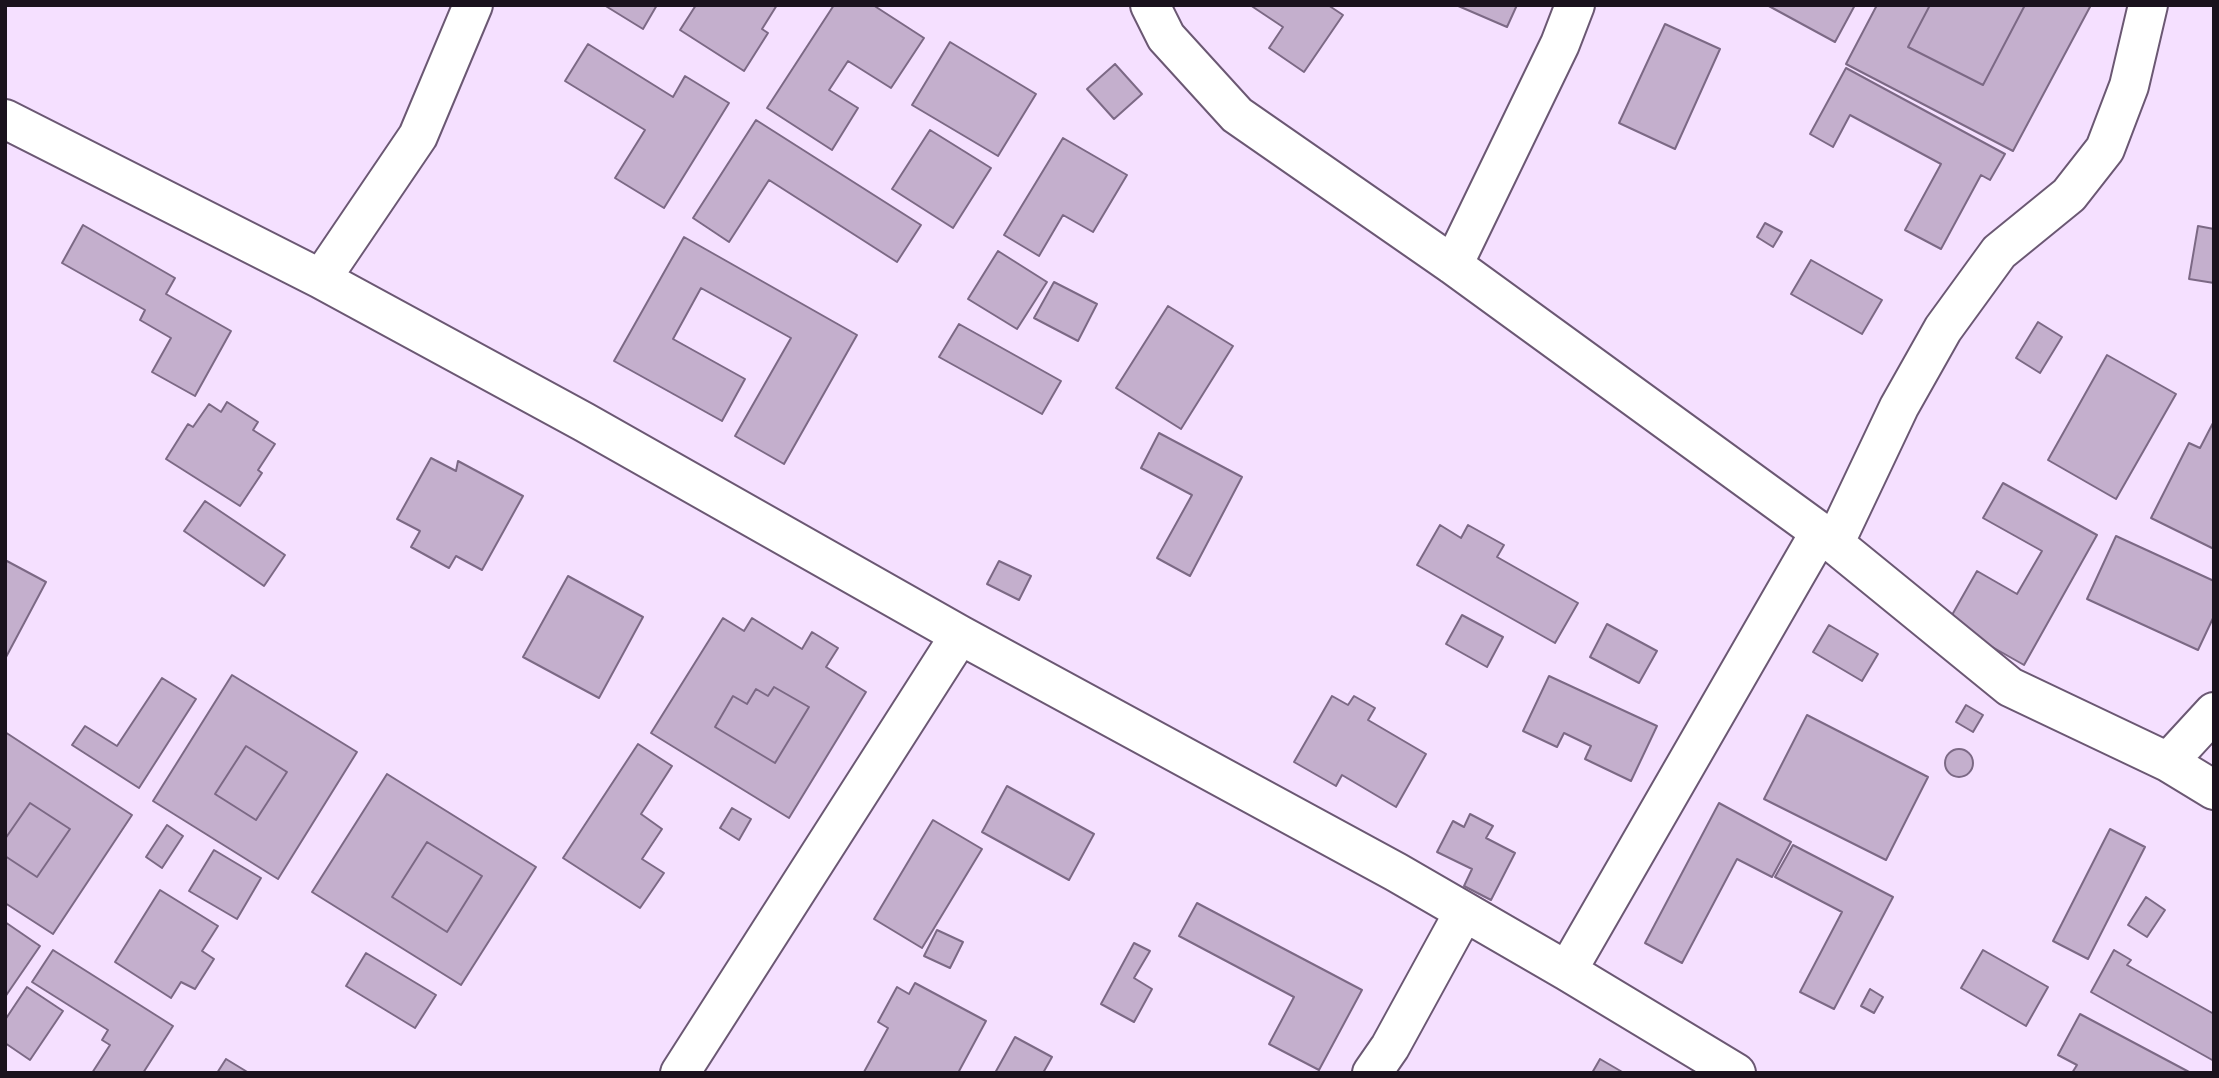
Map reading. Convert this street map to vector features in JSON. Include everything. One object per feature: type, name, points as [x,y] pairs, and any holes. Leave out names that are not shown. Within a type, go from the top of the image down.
[{"type":"street","points":[[321,279],[418,136],[472,5]]},
{"type":"street","points":[[1150,5],[1166,37],[1237,115],[1453,265],[1827,538],[2010,687],[2168,762],[2214,790]]},
{"type":"street","points":[[1453,265],[1560,44],[1575,5]]},
{"type":"street","points":[[1567,971],[1827,538],[1943,329],[1999,252],[2069,195],[2105,149],[2129,86],[2148,5]]},
{"type":"street","points":[[5,119],[321,279],[584,422],[960,635],[1396,872],[1736,1073]]},
{"type":"street","points":[[680,1073],[960,635]]},
{"type":"street","points":[[2168,762],[2214,712]]},
{"type":"street","points":[[1372,1073],[1390,1047],[1464,912]]},
{"type":"building","points":[[604,5],[657,5],[643,29]]},
{"type":"building","points":[[696,5],[777,5],[762,29],[768,33],[744,71],[680,30]]},
{"type":"building","points":[[834,5],[873,5],[924,38],[891,88],[848,61],[829,90],[858,108],[832,150],[767,108]]},
{"type":"building","points":[[1250,5],[1328,5],[1343,15],[1304,72],[1269,48],[1283,27]]},
{"type":"building","points":[[1456,5],[1517,5],[1507,27]]},
{"type":"building","points":[[1767,5],[1855,5],[1835,42]]},
{"type":"building","points":[[1877,5],[1930,5],[1908,47],[1983,85],[2025,5],[2091,5],[2013,151],[1846,64]]},
{"type":"building","points":[[1930,5],[2025,5],[1983,85],[1908,47]]},
{"type":"building","points":[[1665,24],[1720,49],[1675,149],[1619,123]]},
{"type":"building","points":[[950,42],[1036,94],[998,156],[912,105]]},
{"type":"building","points":[[588,44],[673,97],[685,76],[729,103],[664,208],[615,178],[645,130],[565,81]]},
{"type":"building","points":[[1115,64],[1142,94],[1114,119],[1087,89]]},
{"type":"building","points":[[1846,68],[2005,154],[1990,180],[1981,175],[1941,249],[1905,230],[1941,164],[1850,115],[1833,147],[1810,134]]},
{"type":"building","points":[[756,120],[921,225],[897,262],[769,180],[729,242],[693,218]]},
{"type":"building","points":[[930,130],[991,168],[953,228],[892,189]]},
{"type":"building","points":[[1063,138],[1127,175],[1093,232],[1063,215],[1039,256],[1004,235]]},
{"type":"building","points":[[1765,223],[1782,232],[1773,247],[1757,237]]},
{"type":"building","points":[[83,225],[175,278],[166,294],[231,331],[195,396],[152,372],[171,338],[140,320],[145,310],[62,263]]},
{"type":"building","points":[[2198,226],[2214,229],[2214,283],[2189,279]]},
{"type":"building","points":[[684,237],[857,335],[784,464],[735,436],[791,338],[701,288],[673,339],[745,379],[722,421],[614,361]]},
{"type":"building","points":[[998,251],[1047,282],[1017,329],[968,299]]},
{"type":"building","points":[[1811,260],[1882,300],[1862,334],[1791,294]]},
{"type":"building","points":[[1054,282],[1097,304],[1078,341],[1034,318]]},
{"type":"building","points":[[1168,306],[1233,346],[1181,429],[1116,388]]},
{"type":"building","points":[[2038,322],[2062,337],[2040,373],[2016,358]]},
{"type":"building","points":[[959,324],[1061,381],[1042,414],[939,357]]},
{"type":"building","points":[[2107,355],[2176,394],[2116,499],[2048,460]]},
{"type":"building","points":[[227,402],[258,422],[253,430],[275,444],[258,470],[262,473],[240,506],[166,459],[188,424],[193,427],[209,404],[221,412]]},
{"type":"building","points":[[2214,421],[2214,549],[2151,518],[2189,443],[2200,448]]},
{"type":"building","points":[[1159,433],[1242,477],[1190,576],[1157,558],[1192,495],[1141,468]]},
{"type":"building","points":[[431,458],[456,471],[458,461],[523,496],[482,570],[456,556],[449,568],[411,547],[420,531],[397,519]]},
{"type":"building","points":[[2003,483],[2097,535],[2024,665],[1948,622],[1977,571],[2017,594],[2042,551],[1983,518]]},
{"type":"building","points":[[205,501],[285,555],[264,586],[184,531]]},
{"type":"building","points":[[1440,525],[1461,538],[1468,525],[1504,545],[1497,557],[1578,603],[1555,643],[1417,565]]},
{"type":"building","points":[[2116,536],[2214,581],[2214,616],[2198,650],[2087,599]]},
{"type":"building","points":[[5,560],[46,582],[5,659]]},
{"type":"building","points":[[999,561],[1031,576],[1019,600],[987,584]]},
{"type":"building","points":[[568,576],[643,617],[599,698],[523,657]]},
{"type":"building","points":[[1462,615],[1503,637],[1487,667],[1446,644]]},
{"type":"building","points":[[723,618],[744,631],[752,618],[802,649],[812,632],[838,648],[826,667],[866,692],[789,818],[651,733]],"holes":[[[774,687],[809,707],[775,763],[715,727],[733,696],[747,704],[756,689],[768,696]]]},
{"type":"building","points":[[1607,624],[1657,651],[1639,683],[1590,657]]},
{"type":"building","points":[[1829,625],[1878,654],[1862,681],[1813,652]]},
{"type":"building","points":[[232,675],[357,752],[278,879],[153,801]],"holes":[[[246,746],[287,772],[256,820],[215,794]]]},
{"type":"building","points":[[1549,676],[1657,726],[1631,781],[1585,759],[1591,746],[1564,733],[1557,747],[1523,731]]},
{"type":"building","points":[[162,678],[196,699],[139,788],[72,745],[85,726],[117,746]]},
{"type":"building","points":[[774,687],[809,707],[775,763],[715,727],[733,696],[747,704],[756,689],[768,696]]},
{"type":"building","points":[[1332,696],[1348,705],[1354,696],[1375,708],[1368,720],[1426,754],[1396,807],[1342,775],[1336,786],[1294,762]]},
{"type":"building","points":[[1966,705],[1983,715],[1973,732],[1956,722]]},
{"type":"building","points":[[1807,715],[1928,777],[1886,860],[1764,799]]},
{"type":"building","points":[[5,732],[132,815],[53,934],[5,903],[5,856],[37,877],[70,829],[30,803],[5,839]]},
{"type":"building","points":[[638,744],[672,766],[641,814],[662,829],[642,859],[664,873],[640,908],[563,858]]},
{"type":"building","points":[[246,746],[287,772],[256,820],[215,794]]},
{"type":"building","points":[[1959,749],[1969,753],[1973,763],[1969,773],[1959,777],[1949,773],[1945,763],[1949,753]]},
{"type":"building","points":[[387,774],[536,867],[461,985],[312,892]],"holes":[[[427,842],[482,876],[447,932],[392,897]]]},
{"type":"building","points":[[1007,786],[1094,834],[1069,880],[982,832]]},
{"type":"building","points":[[30,803],[70,829],[37,877],[5,856],[5,839]]},
{"type":"building","points":[[1719,803],[1791,842],[1772,877],[1737,859],[1682,963],[1645,943]]},
{"type":"building","points":[[732,808],[751,819],[739,840],[720,828]]},
{"type":"building","points":[[1470,814],[1493,826],[1486,838],[1515,853],[1491,900],[1464,886],[1472,869],[1437,852],[1453,821],[1464,827]]},
{"type":"building","points":[[933,820],[982,849],[922,948],[874,919]]},
{"type":"building","points":[[167,825],[183,836],[162,868],[146,857]]},
{"type":"building","points":[[2110,829],[2145,847],[2088,959],[2053,941]]},
{"type":"building","points":[[427,842],[482,876],[447,932],[392,897]]},
{"type":"building","points":[[1793,845],[1893,897],[1834,1009],[1800,992],[1842,912],[1775,877]]},
{"type":"building","points":[[214,850],[261,878],[237,919],[189,891]]},
{"type":"building","points":[[160,890],[218,926],[202,951],[214,959],[195,989],[181,982],[171,998],[115,962]]},
{"type":"building","points":[[2146,897],[2165,910],[2147,937],[2128,925]]},
{"type":"building","points":[[1197,903],[1362,990],[1319,1070],[1269,1044],[1294,997],[1179,936]]},
{"type":"building","points":[[5,922],[40,946],[5,997]]},
{"type":"building","points":[[937,930],[963,942],[950,968],[924,956]]},
{"type":"building","points":[[1134,943],[1150,951],[1134,978],[1152,989],[1134,1022],[1101,1004]]},
{"type":"building","points":[[53,950],[173,1026],[143,1073],[92,1073],[110,1045],[102,1040],[108,1030],[32,982]]},
{"type":"building","points":[[1983,950],[2048,987],[2026,1026],[1961,988]]},
{"type":"building","points":[[2114,950],[2131,960],[2127,965],[2214,1014],[2214,1061],[2091,992]]},
{"type":"building","points":[[366,953],[436,995],[415,1028],[346,986]]},
{"type":"building","points":[[915,983],[986,1021],[958,1073],[864,1072],[888,1028],[878,1022],[897,987],[909,994]]},
{"type":"building","points":[[27,987],[63,1011],[30,1060],[5,1043],[5,1020]]},
{"type":"building","points":[[1870,989],[1883,997],[1874,1013],[1861,1006]]},
{"type":"building","points":[[2080,1014],[2191,1073],[2072,1073],[2077,1065],[2058,1055]]},
{"type":"building","points":[[1015,1037],[1052,1057],[1043,1073],[995,1073]]},
{"type":"building","points":[[226,1059],[249,1073],[217,1073]]},
{"type":"building","points":[[1600,1059],[1624,1073],[1592,1073]]}]
